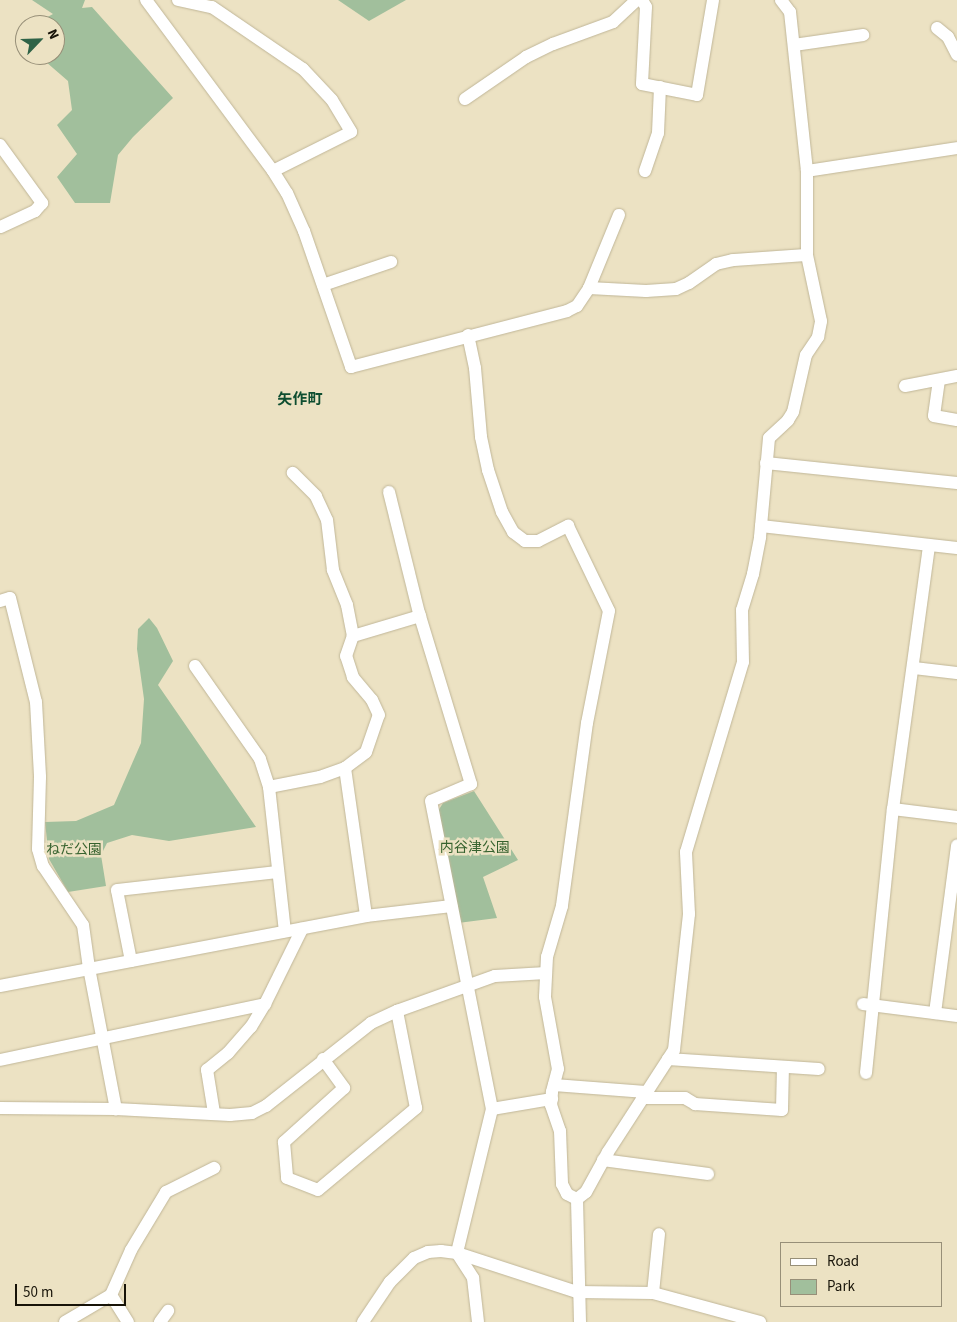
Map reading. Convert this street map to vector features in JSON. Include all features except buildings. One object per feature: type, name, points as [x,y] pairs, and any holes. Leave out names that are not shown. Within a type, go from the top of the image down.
[{"type":"street","points":[[146,0],[273,171],[287,193],[304,231],[351,367],[567,311],[577,306],[589,288],[619,215]]},
{"type":"street","points":[[178,0],[212,7],[303,69],[332,100],[351,132],[273,171]]},
{"type":"street","points":[[466,99],[526,57],[553,44],[613,22],[637,0]]},
{"type":"street","points":[[642,0],[646,7],[642,84],[697,95],[713,0]]},
{"type":"street","points":[[577,1199],[586,1192],[603,1160],[674,1050],[689,914],[686,852],[743,662],[742,610],[754,574],[761,526],[769,438],[788,420],[792,412],[806,355],[818,337],[821,321],[807,255],[808,171],[790,12],[781,0]]},
{"type":"street","points":[[937,28],[948,37],[957,55]]},
{"type":"street","points":[[794,45],[863,35]]},
{"type":"street","points":[[644,171],[658,133],[660,88]]},
{"type":"street","points":[[0,145],[42,203],[35,210],[0,227]]},
{"type":"street","points":[[808,171],[957,148]]},
{"type":"street","points":[[589,288],[646,291],[676,289],[689,283],[716,264],[733,260],[807,255]]},
{"type":"street","points":[[323,286],[391,262]]},
{"type":"street","points":[[468,336],[474,368],[481,437],[488,470],[502,512],[513,532],[525,542],[538,541],[568,526],[609,611],[587,723],[562,906],[547,957],[546,973],[546,997],[558,1069],[551,1105],[560,1131],[562,1184],[567,1194],[577,1199]]},
{"type":"street","points":[[905,386],[957,376]]},
{"type":"street","points":[[939,380],[934,416],[957,420]]},
{"type":"street","points":[[766,463],[957,483]]},
{"type":"street","points":[[269,787],[320,777],[345,768],[366,752],[378,715],[372,700],[353,677],[346,656],[353,636],[348,605],[333,570],[327,520],[316,496],[293,473]]},
{"type":"street","points":[[389,492],[420,616],[471,784],[431,801],[492,1109],[457,1254],[473,1278],[478,1322]]},
{"type":"street","points":[[761,526],[957,548]]},
{"type":"street","points":[[866,1073],[868,1005],[929,545]]},
{"type":"street","points":[[0,601],[10,598],[36,702],[40,777],[38,849],[43,866],[84,925],[89,968],[116,1109]]},
{"type":"street","points":[[353,636],[420,616]]},
{"type":"street","points":[[195,666],[260,759],[269,787],[285,931]]},
{"type":"street","points":[[914,668],[957,673]]},
{"type":"street","points":[[345,768],[366,916]]},
{"type":"street","points":[[894,809],[957,817]]},
{"type":"street","points":[[935,1013],[957,845]]},
{"type":"street","points":[[131,960],[117,890],[278,872]]},
{"type":"street","points":[[0,986],[366,916],[451,906]]},
{"type":"street","points":[[214,1113],[207,1070],[228,1053],[251,1027],[265,1004],[302,929]]},
{"type":"street","points":[[0,1108],[116,1109],[230,1115],[252,1114],[266,1106],[370,1023],[397,1010],[495,976],[546,973]]},
{"type":"street","points":[[0,1060],[265,1004]]},
{"type":"street","points":[[868,1005],[957,1016]]},
{"type":"street","points":[[323,1059],[344,1088],[284,1142],[287,1178],[318,1190],[416,1108],[397,1010]]},
{"type":"street","points":[[668,1059],[819,1069]]},
{"type":"street","points":[[554,1085],[686,1098],[695,1104],[782,1110],[784,1067]]},
{"type":"street","points":[[492,1109],[552,1099]]},
{"type":"street","points":[[603,1160],[708,1174]]},
{"type":"street","points":[[64,1322],[111,1295],[131,1250],[166,1192],[214,1168]]},
{"type":"street","points":[[577,1199],[580,1322]]},
{"type":"street","points":[[654,1293],[659,1234]]},
{"type":"street","points":[[363,1322],[390,1282],[414,1258],[434,1251],[457,1254],[578,1292],[654,1293],[760,1322]]},
{"type":"street","points":[[111,1295],[128,1322]]},
{"type":"street","points":[[160,1322],[168,1310]]},
{"type":"green space","points":[[32,0],[85,0],[82,8],[92,7],[173,98],[133,137],[118,155],[110,203],[75,203],[57,177],[77,154],[57,125],[72,110],[68,81],[50,65],[65,65],[65,15],[51,15],[53,14]]},
{"type":"green space","points":[[338,0],[406,0],[369,21]]},
{"type":"green space","name":"ねだ公園","points":[[149,618],[157,628],[173,661],[158,685],[256,827],[169,841],[132,835],[107,843],[101,855],[106,886],[68,892],[49,859],[45,822],[76,821],[114,805],[141,743],[144,699],[137,649],[138,629]]},
{"type":"green space","name":"内谷津公園","points":[[474,791],[518,860],[483,877],[497,918],[458,923],[438,811],[443,803]]},
{"type":"district","name":"矢作町","points":[[300,400]]}]
